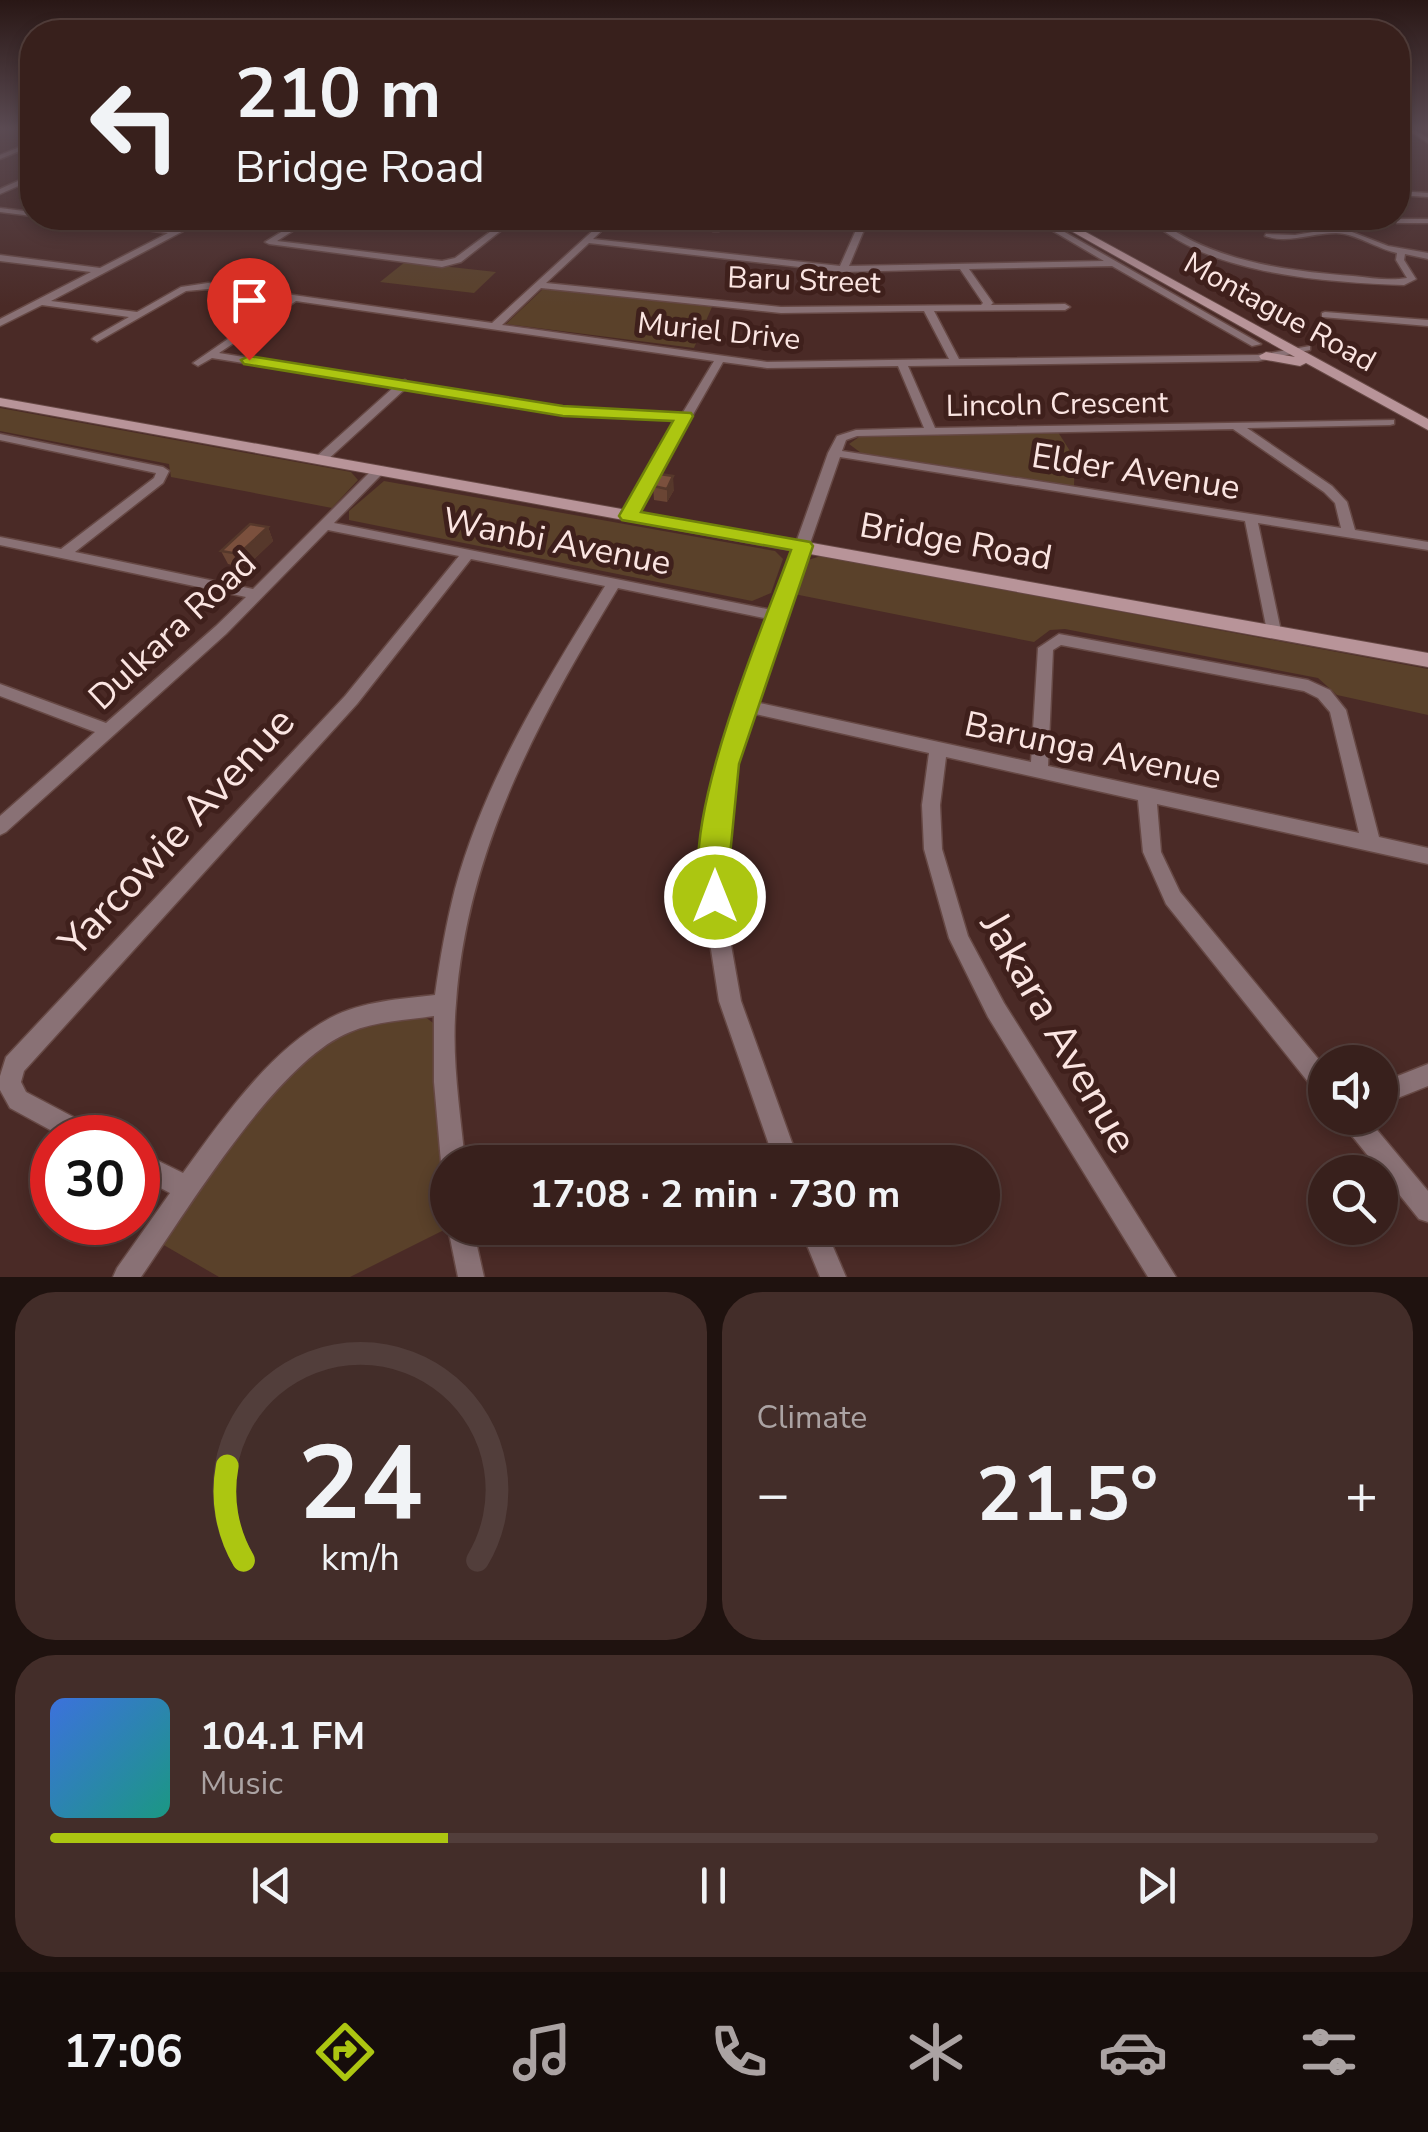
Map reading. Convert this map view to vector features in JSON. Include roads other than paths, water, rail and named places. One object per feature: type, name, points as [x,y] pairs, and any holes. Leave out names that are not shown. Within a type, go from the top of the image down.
[{"type":"main road","name":"Montague Road","points":[[1076,230],[1176,281]]},
{"type":"main road","name":"Montague Road","points":[[1087,230],[1300,350],[1428,414]]},
{"type":"main road","points":[[1155,286],[1176,281]]},
{"type":"main road","name":"Montague Road","points":[[1300,350],[1428,425]]},
{"type":"main road","points":[[1266,356],[1300,362],[1348,381]]},
{"type":"main road","name":"Bridge Road","points":[[0,402],[1428,660]]},
{"type":"street","points":[[160,230],[176,232]]},
{"type":"street","points":[[1,321],[180,230]]},
{"type":"street","points":[[289,230],[269,242],[442,264],[458,260],[498,230]]},
{"type":"street","points":[[495,326],[600,230]]},
{"type":"street","points":[[843,269],[860,230]]},
{"type":"street","points":[[1057,230],[1256,344]]},
{"type":"street","points":[[1173,230],[1206,249],[1266,268],[1404,282],[1412,278],[1400,258],[1402,252]]},
{"type":"street","points":[[1269,236],[1295,237],[1339,230],[1402,252],[1428,256]]},
{"type":"street","points":[[591,241],[843,269],[1116,263]]},
{"type":"street","points":[[0,258],[100,271]]},
{"type":"street","points":[[963,266],[988,303],[985,306]]},
{"type":"street","name":"Baru Street","points":[[541,285],[780,310],[1065,307]]},
{"type":"street","name":"Muriel Drive","points":[[96,339],[194,286],[719,360],[802,366],[1266,356],[1300,350]]},
{"type":"street","points":[[198,363],[294,298]]},
{"type":"street","points":[[40,302],[137,316]]},
{"type":"street","points":[[928,309],[956,363]]},
{"type":"street","points":[[1325,315],[1428,324]]},
{"type":"street","points":[[210,355],[563,411],[684,416]]},
{"type":"street","points":[[629,516],[719,360]]},
{"type":"street","points":[[902,364],[931,432]]},
{"type":"street","points":[[321,459],[405,383]]},
{"type":"street","name":"Lincoln Crescent","points":[[834,453],[841,438],[856,433],[1390,422]]},
{"type":"street","points":[[1234,426],[1328,489],[1341,502],[1350,534]]},
{"type":"street","points":[[0,437],[162,470],[159,480],[63,554]]},
{"type":"street","points":[[781,1145],[740,1036],[716,917],[715,837],[721,784],[745,706],[834,453]]},
{"type":"street","name":"Elder Avenue","points":[[834,453],[1428,546]]},
{"type":"street","name":"Dulkara Road","points":[[0,827],[256,594],[379,470]]},
{"type":"street","points":[[1251,520],[1274,631]]},
{"type":"street","name":"Wanbi Avenue","points":[[325,525],[778,616]]},
{"type":"street","points":[[0,541],[256,594]]},
{"type":"street","name":"Yarcowie Avenue","points":[[46,1115],[18,1100],[10,1084],[14,1065],[351,700],[468,554]]},
{"type":"street","points":[[451,1145],[445,1004],[459,903],[489,807],[516,750],[614,583]]},
{"type":"street","points":[[1039,771],[1046,648],[1056,640],[1308,686],[1324,694],[1338,710],[1371,843]]},
{"type":"street","points":[[0,690],[109,731]]},
{"type":"street","name":"Barunga Avenue","points":[[745,706],[1428,856]]},
{"type":"street","name":"Jakara Avenue","points":[[938,750],[931,805],[934,849],[958,938],[996,1010],[1162,1277]]},
{"type":"street","points":[[1147,796],[1152,852],[1173,898],[1308,1064]]},
{"type":"street","points":[[126,1277],[284,1067],[311,1042],[358,1018],[445,1004]]},
{"type":"street","points":[[1398,1087],[1428,1075]]},
{"type":"street","points":[[1366,1135],[1428,1210]]},
{"type":"street","points":[[160,1175],[188,1190]]},
{"type":"street","points":[[464,1245],[471,1277]]},
{"type":"street","points":[[820,1245],[833,1277]]}]
